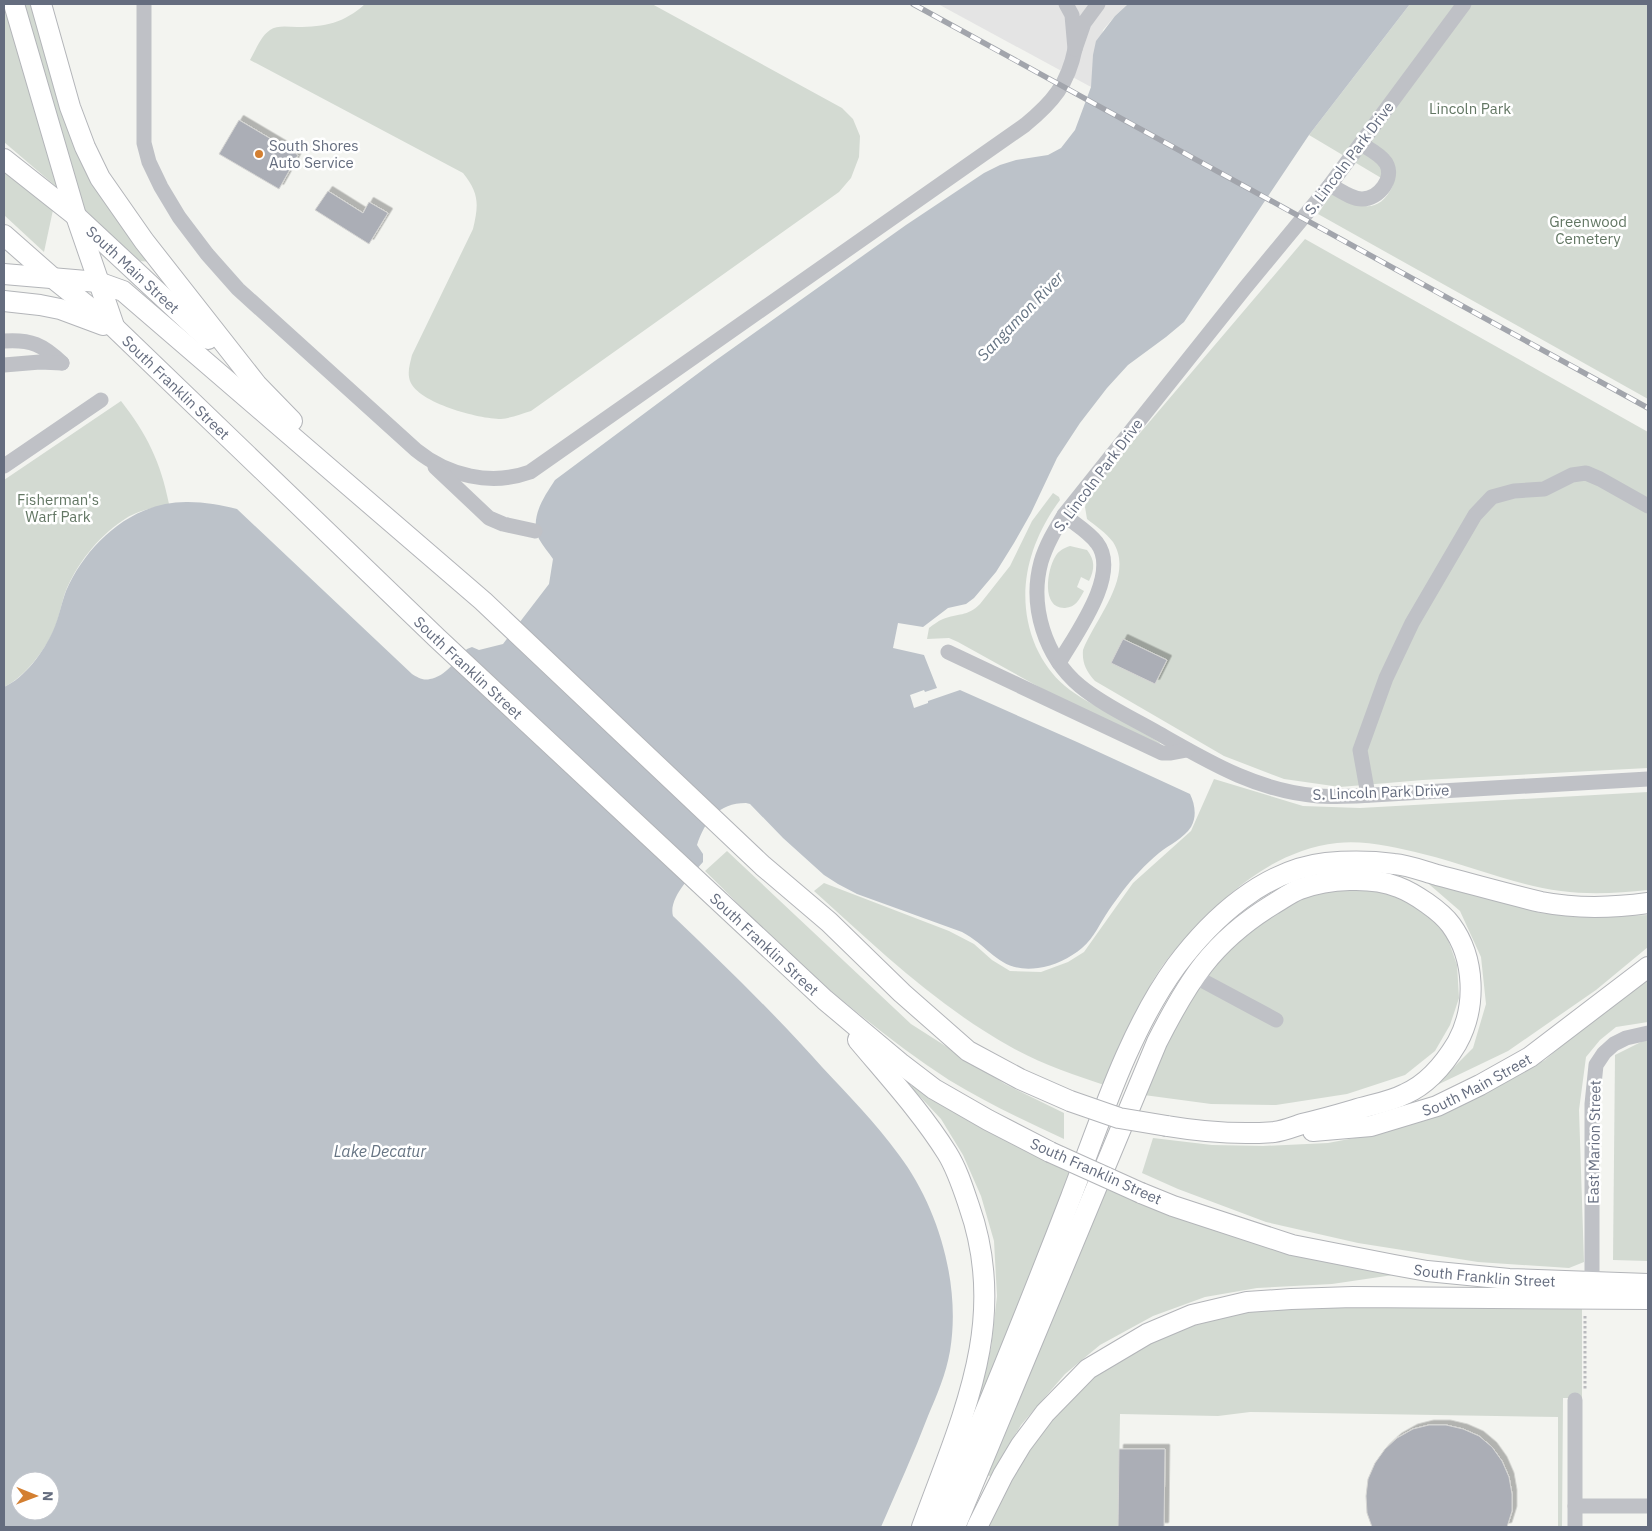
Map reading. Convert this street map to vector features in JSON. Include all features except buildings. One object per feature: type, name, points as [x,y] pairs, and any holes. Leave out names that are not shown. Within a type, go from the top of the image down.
[{"type":"main road","points":[[14,4],[76,216],[115,328]]},
{"type":"main road","points":[[41,4],[70,107],[85,148],[100,178],[144,241],[257,385],[378,510]]},
{"type":"main road","name":"South Main Street","points":[[4,160],[76,216],[257,385]]},
{"type":"main road","points":[[4,235],[54,279]]},
{"type":"main road","points":[[4,274],[98,282],[123,291],[483,601],[763,866],[829,922],[902,993],[968,1051],[1020,1079],[1070,1102],[1119,1118],[1167,1126],[1222,1134],[1276,1132],[1406,1094],[1428,1080],[1448,1059],[1463,1032],[1470,1007],[1471,977],[1464,950],[1451,924],[1424,900],[1397,886],[1366,880],[1328,882],[1299,889],[1248,920],[1216,949],[1194,976],[1177,1002],[1157,1042],[955,1527]]},
{"type":"main road","name":"South Franklin Street","points":[[54,279],[115,328],[436,638],[825,1000],[900,1063],[934,1088],[988,1120],[1050,1152],[1141,1193],[1189,1212],[1292,1245],[1427,1271],[1509,1280],[1648,1284]]},
{"type":"main road","points":[[4,301],[60,309],[115,328]]},
{"type":"main road","points":[[936,1527],[1029,1304],[1116,1080],[1133,1043],[1153,1003],[1177,966],[1214,922],[1248,894],[1286,873],[1322,864],[1355,861],[1396,864],[1542,902],[1585,908],[1648,904]]},
{"type":"main road","name":"South Main Street","points":[[1276,1132],[1310,1132],[1371,1126],[1437,1106],[1530,1057],[1648,967]]},
{"type":"main road","points":[[825,1000],[912,1106],[948,1155],[962,1185],[981,1242],[985,1277],[984,1305],[982,1340],[974,1382],[922,1527]]},
{"type":"main road","points":[[977,1527],[1003,1475],[1021,1445],[1044,1413],[1088,1369],[1147,1334],[1192,1315],[1247,1302],[1291,1299],[1353,1297],[1648,1299]]},
{"type":"street","points":[[144,4],[144,143],[149,162],[161,187],[179,217],[206,254],[238,289],[489,518],[503,524],[535,531]]},
{"type":"street","points":[[1066,4],[1083,11],[1091,9],[1098,4]]},
{"type":"street","points":[[1066,4],[1072,15],[1075,49]]},
{"type":"street","points":[[423,456],[447,468],[477,477],[500,479],[530,472],[1025,125],[1049,105],[1059,92],[1067,75],[1084,23],[1098,4]]},
{"type":"street","name":"S. Lincoln Park Drive","points":[[1464,4],[1330,184],[1064,515],[1045,550],[1038,576],[1037,590],[1040,618],[1051,650],[1059,663],[1068,675],[1090,694],[1187,750],[1241,777],[1286,792],[1319,796],[1368,795],[1648,779]]},
{"type":"street","points":[[1330,184],[1354,198],[1362,199],[1376,195],[1382,188],[1388,178],[1389,170],[1386,163],[1380,156],[1360,144]]},
{"type":"street","points":[[4,341],[19,340],[34,343],[52,354],[62,364],[40,362],[4,365]]},
{"type":"street","points":[[4,348],[28,347],[52,354]]},
{"type":"street","points":[[4,357],[52,354]]},
{"type":"street","points":[[4,466],[101,400]]},
{"type":"street","points":[[1368,795],[1360,750],[1386,678],[1412,623],[1475,515],[1486,503],[1492,497],[1514,491],[1544,489],[1572,475],[1586,473],[1648,506]]},
{"type":"street","points":[[1059,663],[1091,607],[1099,589],[1104,570],[1104,555],[1097,542],[1064,515]]},
{"type":"street","points":[[948,652],[1162,753],[1187,750]]},
{"type":"street","points":[[1194,976],[1276,1020]]},
{"type":"street","name":"East Marion Street","points":[[1592,1283],[1592,1104],[1596,1065],[1604,1053],[1614,1044],[1626,1038],[1648,1034]]},
{"type":"street","points":[[1574,1527],[1580,1399]]},
{"type":"street","points":[[1574,1506],[1648,1506]]},
{"type":"path","points":[[1580,1399],[1584,1311]]},
{"type":"shaded area","points":[[938,4],[1128,4],[1103,30],[1091,87]]},
{"type":"green space","points":[[4,4],[6,4],[59,189],[4,142]]},
{"type":"green space","points":[[24,4],[35,4],[63,99],[151,262],[140,261],[85,211]]},
{"type":"green space","points":[[365,4],[652,4],[842,108],[853,119],[860,136],[859,157],[851,178],[839,192],[531,411],[501,419],[465,413],[424,396],[415,389],[410,381],[409,371],[412,355],[473,229],[477,206],[475,193],[468,180],[463,173],[250,60],[258,44],[273,28],[316,26],[334,23],[349,16]]},
{"type":"green space","points":[[1410,4],[1648,4],[1648,399],[1318,214],[1332,192],[1358,205],[1366,206],[1381,202],[1393,185],[1309,135]]},
{"type":"green space","points":[[4,168],[53,210],[44,252],[4,215]]},
{"type":"green space","points":[[1305,239],[1648,432],[1648,768],[1423,780],[1340,787],[1284,779],[1224,756],[1095,681],[1089,674],[1084,663],[1083,650],[1111,597],[1119,569],[1119,555],[1113,542],[1087,519],[1085,507],[1089,493]]},
{"type":"green space","name":"Fisherman's Warf Park","points":[[121,401],[152,449],[162,475],[169,504],[144,510],[133,515],[104,535],[75,572],[65,593],[56,625],[45,646],[33,663],[19,677],[4,687],[4,480]]},
{"type":"green space","points":[[1053,493],[1060,500],[1040,534],[1028,570],[1025,589],[1029,628],[1036,647],[1052,673],[1070,690],[1160,744],[1084,712],[958,642],[949,638],[927,639],[929,628],[936,623],[948,617],[967,613],[980,604],[1010,566],[1032,521]]},
{"type":"green space","points":[[1070,546],[1087,550],[1092,557],[1093,569],[1089,581],[1081,577],[1077,587],[1084,591],[1075,605],[1065,608],[1057,607],[1049,596],[1048,579],[1056,555],[1061,550]]},
{"type":"green space","points":[[1214,779],[1303,806],[1360,808],[1648,792],[1648,890],[1594,893],[1543,888],[1509,880],[1423,854],[1369,843],[1337,843],[1315,847],[1295,854],[1275,863],[1239,887],[1207,915],[1168,958],[1153,980],[1143,1000],[1107,1086],[1034,1059],[984,1031],[908,975],[814,891],[824,883],[949,931],[974,944],[992,960],[1010,971],[1041,972],[1068,962],[1084,952],[1133,883],[1191,831]]},
{"type":"green space","points":[[727,851],[911,1024],[1005,1084],[1064,1113],[1064,1139],[991,1104],[949,1080],[882,1032],[817,979],[705,871]]},
{"type":"green space","points":[[1423,879],[1540,913],[1594,917],[1648,915],[1648,947],[1596,990],[1508,1051],[1435,1086],[1473,1048],[1486,1004],[1481,957],[1460,911]]},
{"type":"green space","points":[[1368,885],[1411,900],[1445,931],[1457,965],[1459,998],[1450,1025],[1435,1051],[1405,1075],[1347,1094],[1276,1105],[1211,1104],[1144,1095],[1184,1007],[1219,959],[1263,917],[1315,890]]},
{"type":"green space","points":[[1648,976],[1648,1022],[1616,1027],[1600,1040],[1586,1057],[1579,1110],[1584,1262],[1569,1268],[1478,1262],[1358,1243],[1266,1222],[1178,1189],[1142,1173],[1153,1138],[1212,1145],[1263,1146],[1328,1143],[1381,1133],[1492,1088],[1545,1060],[1607,1007]]},
{"type":"green space","points":[[1643,1041],[1648,1041],[1648,1261],[1613,1260],[1615,1055]]},
{"type":"green space","points":[[915,1082],[1000,1135],[1071,1173],[980,1400],[976,1399],[991,1348],[997,1296],[994,1241],[981,1196],[963,1155],[941,1119],[911,1087]]},
{"type":"green space","points":[[1104,1188],[1236,1235],[1400,1274],[1332,1284],[1257,1288],[1205,1297],[1153,1316],[1100,1345],[1065,1374],[1021,1425],[991,1476],[983,1475]]},
{"type":"green space","points":[[1290,1305],[1582,1308],[1582,1398],[1563,1398],[1562,1527],[1558,1527],[1558,1417],[1250,1412],[1218,1416],[1120,1414],[1118,1527],[986,1527],[1020,1463],[1041,1430],[1096,1375],[1139,1346],[1200,1320]]},
{"type":"water","name":"Lake Decatur","points":[[1128,4],[1410,4],[1309,135],[1184,322],[1128,365],[1107,388],[1080,423],[1057,458],[1031,513],[996,572],[974,598],[966,604],[948,608],[923,627],[898,623],[893,648],[924,655],[937,688],[910,695],[914,708],[960,690],[1077,742],[1190,794],[1195,811],[1194,819],[1188,831],[1163,850],[1135,876],[1112,905],[1090,940],[1082,948],[1062,961],[1038,968],[1025,969],[1014,967],[997,958],[962,932],[857,894],[838,884],[824,875],[783,838],[750,804],[746,803],[728,806],[720,810],[709,821],[697,845],[703,854],[703,862],[687,880],[674,902],[673,916],[786,1028],[881,1132],[913,1176],[936,1223],[944,1248],[952,1300],[953,1326],[950,1351],[938,1392],[881,1527],[4,1527],[4,687],[26,671],[44,647],[55,626],[66,591],[86,557],[99,541],[114,528],[131,517],[149,509],[168,504],[188,502],[225,506],[237,509],[412,674],[418,677],[427,679],[441,675],[467,649],[472,647],[479,650],[503,644],[549,584],[553,559],[539,539],[536,523],[539,508],[555,480],[712,363],[906,225],[984,173],[1000,165],[1016,160],[1048,155],[1061,148],[1075,130],[1091,87],[1096,41],[1115,16]]},
{"type":"railway","points":[[913,4],[1648,408]]},
{"type":"place","name":"South Shores Auto Service","points":[[259,154]]},
{"type":"park label","name":"Lincoln Park","points":[[1470,108]]},
{"type":"park label","name":"Greenwood Cemetery","points":[[1588,230]]},
{"type":"water label","name":"Sangamon River","points":[[1020,316]]}]
